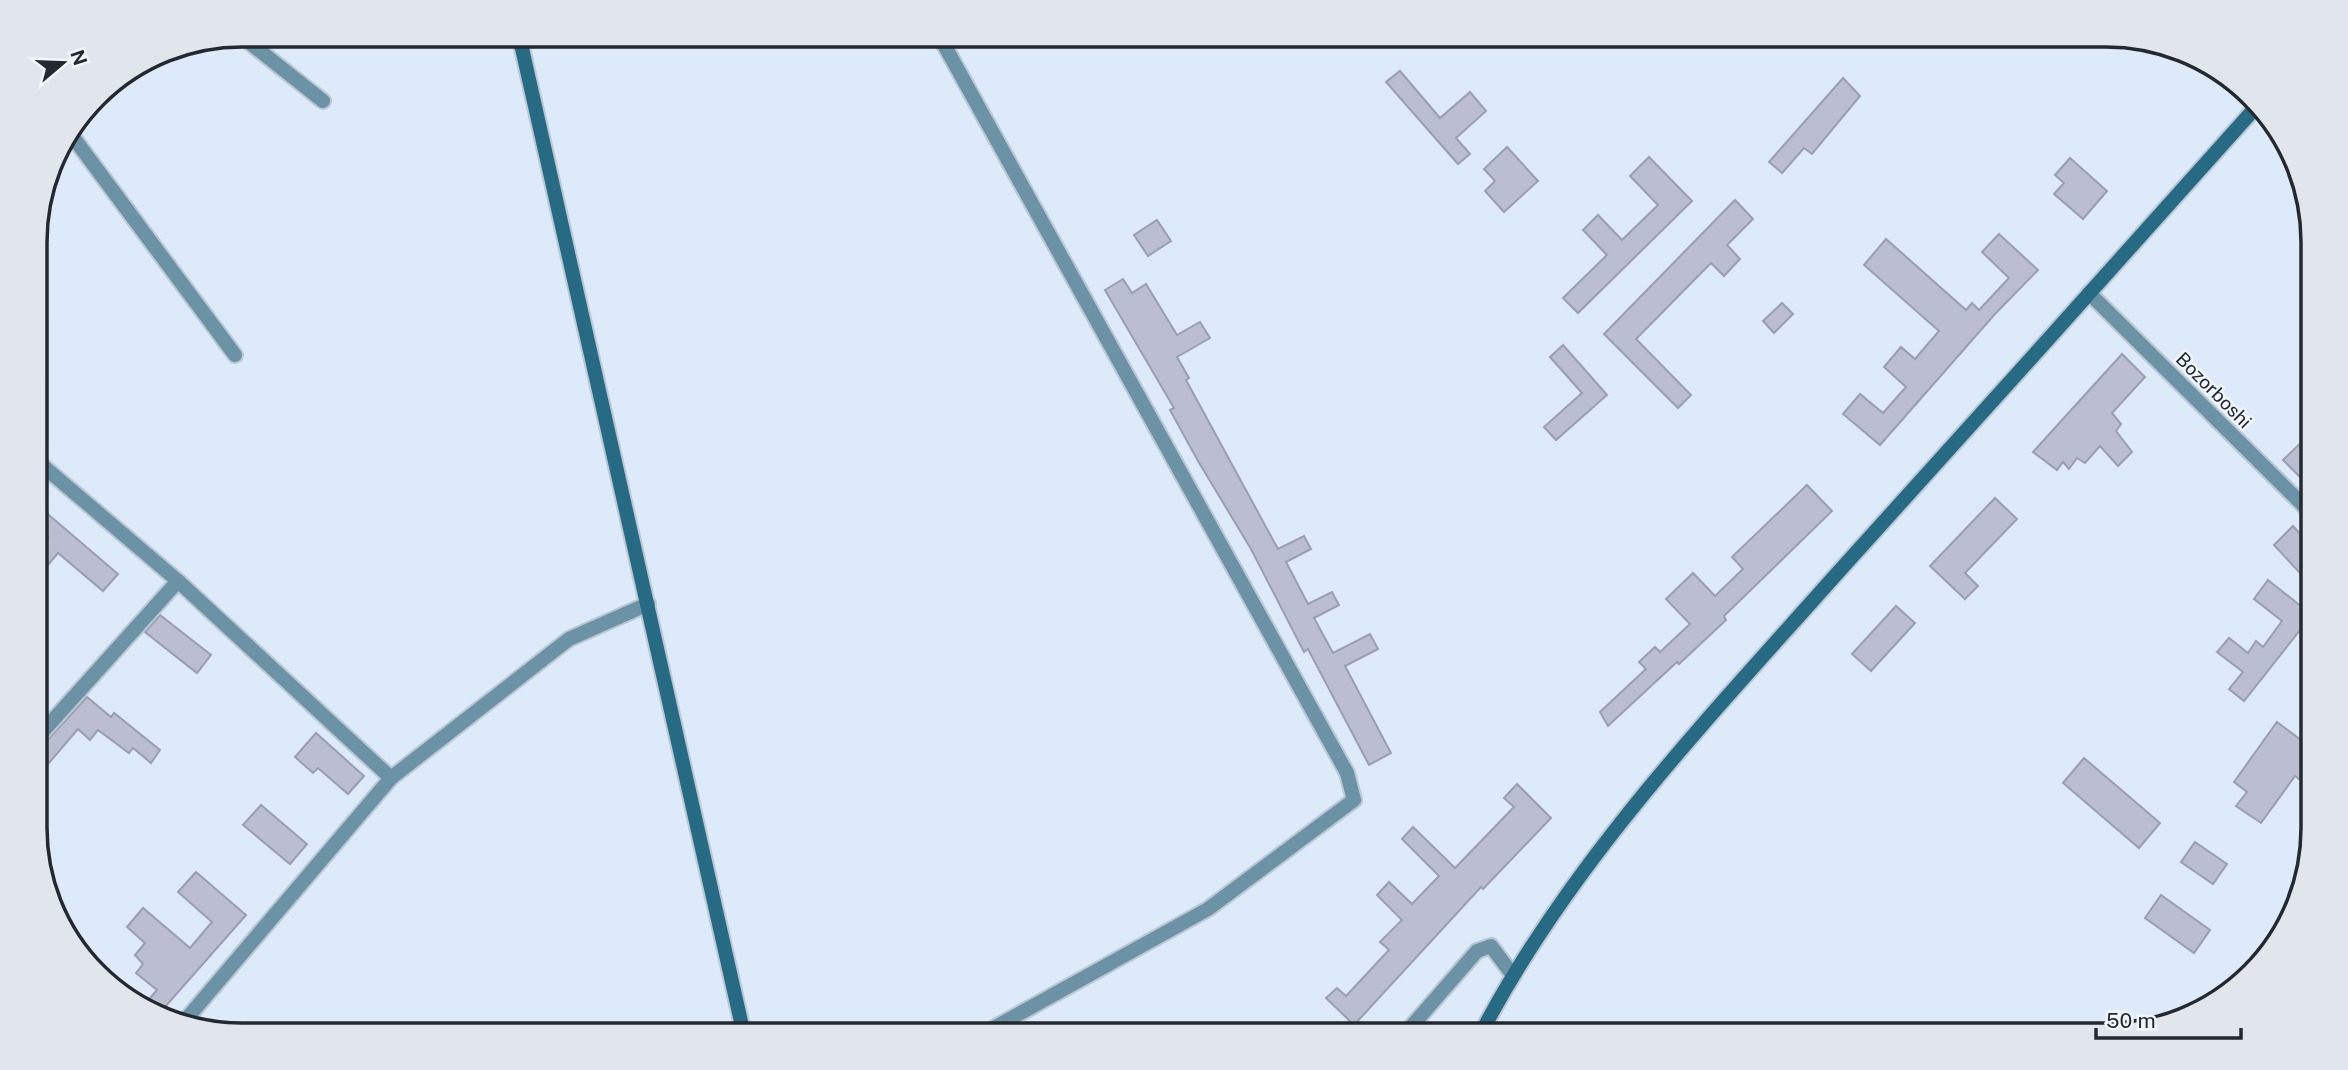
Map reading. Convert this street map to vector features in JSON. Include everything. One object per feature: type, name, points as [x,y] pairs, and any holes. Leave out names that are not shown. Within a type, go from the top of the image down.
[{"type":"main road","points":[[522,48],[741,1023]]},
{"type":"main road","points":[[1487,1022],[1512,974],[1560,902],[1701,726],[2251,113]]},
{"type":"street","points":[[256,48],[323,101]]},
{"type":"street","points":[[946,48],[1347,773],[1354,800],[1208,909],[1003,1023]]},
{"type":"street","points":[[76,141],[234,355]]},
{"type":"street","name":"Bozorboshi","points":[[2089,293],[2301,503]]},
{"type":"street","points":[[48,470],[178,581],[391,778]]},
{"type":"street","points":[[47,727],[178,581]]},
{"type":"street","points":[[190,1015],[391,778],[569,639],[648,604]]},
{"type":"street","points":[[1415,1022],[1477,951],[1491,946],[1512,974]]},
{"type":"building","points":[[1400,71],[1440,118],[1470,92],[1486,111],[1456,138],[1470,154],[1458,164],[1386,82]]},
{"type":"building","points":[[1843,78],[1860,96],[1812,154],[1804,148],[1782,173],[1769,162]]},
{"type":"building","points":[[1507,147],[1538,181],[1504,212],[1485,191],[1495,181],[1484,169]]},
{"type":"building","points":[[1649,157],[1692,201],[1578,313],[1563,298],[1607,255],[1583,230],[1598,215],[1622,240],[1658,205],[1630,176]]},
{"type":"building","points":[[2070,158],[2107,191],[2083,219],[2054,194],[2064,183],[2055,175]]},
{"type":"building","points":[[1735,200],[1753,219],[1727,245],[1740,259],[1724,276],[1711,263],[1636,339],[1691,395],[1678,408],[1604,334]]},
{"type":"building","points":[[1157,220],[1171,241],[1148,256],[1134,235]]},
{"type":"building","points":[[1999,234],[2038,270],[1995,314],[1880,445],[1843,414],[1860,394],[1883,413],[1906,387],[1884,367],[1901,347],[1915,359],[1939,331],[1864,265],[1886,239],[1966,310],[1972,303],[1979,310],[2009,278],[1982,252]]},
{"type":"building","points":[[1123,279],[1132,293],[1146,284],[1177,335],[1200,322],[1210,338],[1177,357],[1189,378],[1186,380],[1278,549],[1304,536],[1311,549],[1286,562],[1308,604],[1332,592],[1339,605],[1314,618],[1333,653],[1370,634],[1378,649],[1345,666],[1391,753],[1369,765],[1308,649],[1304,652],[1251,549],[1170,410],[1174,408],[1105,290]]},
{"type":"building","points":[[1782,303],[1793,314],[1774,333],[1763,321]]},
{"type":"building","points":[[1563,345],[1607,395],[1556,440],[1544,427],[1582,393],[1550,357]]},
{"type":"building","points":[[2122,354],[2145,377],[2112,413],[2121,424],[2116,431],[2132,452],[2118,466],[2100,446],[2085,463],[2077,458],[2069,469],[2063,462],[2057,470],[2033,452]]},
{"type":"building","points":[[2301,443],[2301,478],[2283,460]]},
{"type":"building","points":[[1807,485],[1832,511],[1724,616],[1726,620],[1608,726],[1600,712],[1646,669],[1639,662],[1655,647],[1660,652],[1690,624],[1666,599],[1693,573],[1715,596],[1743,569],[1732,557]]},
{"type":"building","points":[[1995,498],[2017,519],[1965,573],[1978,586],[1965,599],[1930,566]]},
{"type":"building","points":[[48,514],[118,574],[103,591],[58,553],[47,565]]},
{"type":"building","points":[[2293,526],[2301,535],[2301,574],[2274,545]]},
{"type":"building","points":[[2268,580],[2301,606],[2301,629],[2244,701],[2229,689],[2243,672],[2217,652],[2229,638],[2248,653],[2256,641],[2263,647],[2282,621],[2254,599]]},
{"type":"building","points":[[1896,606],[1915,623],[1871,671],[1852,654]]},
{"type":"building","points":[[160,615],[211,655],[197,673],[145,632]]},
{"type":"building","points":[[87,697],[111,717],[114,713],[160,750],[151,763],[133,748],[129,753],[98,730],[90,740],[78,729],[47,765],[47,741]]},
{"type":"building","points":[[2277,722],[2301,740],[2301,780],[2295,776],[2261,823],[2236,806],[2247,792],[2234,782]]},
{"type":"building","points":[[316,733],[364,776],[348,794],[318,768],[313,773],[295,757]]},
{"type":"building","points":[[2084,758],[2160,823],[2139,848],[2063,783]]},
{"type":"building","points":[[1517,784],[1551,818],[1483,889],[1481,887],[1356,1022],[1351,1022],[1326,998],[1337,988],[1346,996],[1389,950],[1380,942],[1402,920],[1377,895],[1389,882],[1412,904],[1439,876],[1402,839],[1413,827],[1455,868],[1514,807],[1504,798]]},
{"type":"building","points":[[261,805],[307,844],[290,864],[243,825]]},
{"type":"building","points":[[2195,842],[2227,864],[2213,884],[2181,862]]},
{"type":"building","points":[[196,872],[246,915],[165,1007],[149,999],[157,990],[136,973],[143,964],[135,955],[145,943],[127,927],[143,908],[190,948],[212,922],[178,892]]},
{"type":"building","points":[[2161,895],[2210,930],[2194,953],[2145,918]]}]
